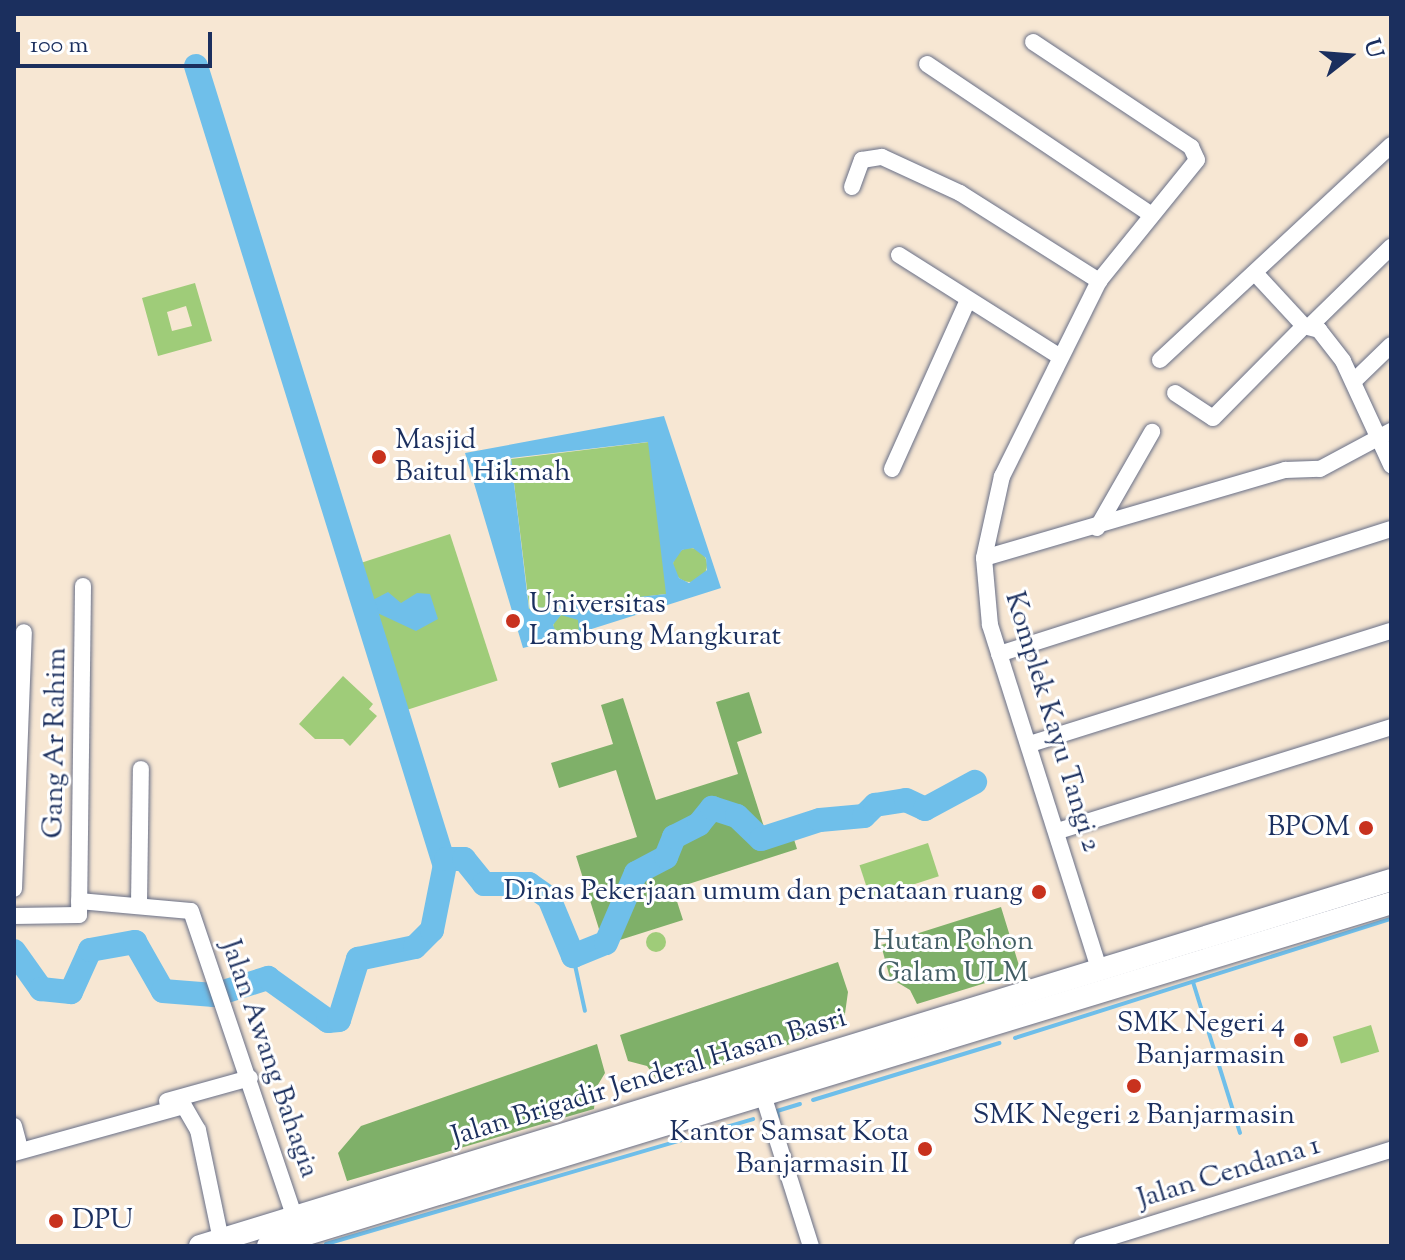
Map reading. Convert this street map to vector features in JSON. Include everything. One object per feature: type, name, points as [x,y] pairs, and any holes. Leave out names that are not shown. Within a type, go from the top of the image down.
[{"type":"highway","name":"Jalan Brigadir Jenderal Hasan Basri","points":[[268,1246],[1100,971],[1391,880]]},
{"type":"highway","name":"Jalan Brigadir Jenderal Hasan Basri","points":[[210,1243],[305,1233],[1391,903]]},
{"type":"street","name":"Komplek Kayu Tangi 2","points":[[1033,42],[1191,147],[1197,160],[1099,281],[1059,356],[1002,476],[984,558],[990,625],[1100,971]]},
{"type":"street","points":[[927,64],[1152,215]]},
{"type":"street","points":[[1160,360],[1391,145]]},
{"type":"street","points":[[852,187],[862,160],[882,157],[960,193],[1099,281]]},
{"type":"street","points":[[1175,393],[1213,418],[1391,247]]},
{"type":"street","points":[[899,255],[1059,356]]},
{"type":"street","points":[[1255,273],[1308,325],[1355,380],[1387,435],[1391,465]]},
{"type":"street","points":[[892,469],[968,300]]},
{"type":"street","points":[[1355,380],[1391,345]]},
{"type":"street","points":[[1097,528],[1152,432]]},
{"type":"street","points":[[984,558],[1097,528],[1285,470],[1320,469],[1387,435]]},
{"type":"street","points":[[999,654],[1391,529]]},
{"type":"street","name":"Gang Ar Rahim","points":[[79,901],[83,586]]},
{"type":"street","points":[[1030,744],[1391,631]]},
{"type":"street","points":[[14,889],[24,632]]},
{"type":"street","points":[[1058,831],[1391,727]]},
{"type":"street","points":[[14,916],[73,918],[79,915],[79,901],[139,904],[141,769]]},
{"type":"street","name":"Jalan Awang Bahagia","points":[[139,904],[185,908],[194,918],[305,1233]]},
{"type":"street","points":[[15,1141],[250,1078]]},
{"type":"street","points":[[763,1095],[811,1246]]},
{"type":"street","points":[[15,1141],[184,1106],[198,1130],[210,1243]]},
{"type":"street","name":"Jalan Cendana 1","points":[[1082,1246],[1391,1150]]},
{"type":"green space","points":[[195,283],[212,341],[158,356],[142,298]],"holes":[[[186,306],[192,326],[172,331],[167,312]]]},
{"type":"green space","points":[[649,442],[668,594],[530,611],[511,459]]},
{"type":"green space","points":[[450,534],[498,680],[404,711],[357,564]]},
{"type":"green space","points":[[690,548],[702,553],[707,565],[702,577],[690,582],[678,577],[673,565],[678,553]]},
{"type":"green space","points":[[567,614],[577,618],[581,628],[577,638],[567,642],[557,638],[553,628],[557,618]]},
{"type":"green space","points":[[343,676],[373,704],[369,709],[377,716],[350,746],[343,739],[315,739],[299,724]]},
{"type":"green space","points":[[749,692],[762,733],[737,742],[764,827],[788,820],[797,849],[673,889],[683,920],[604,945],[576,856],[637,837],[616,770],[559,788],[551,763],[613,744],[601,705],[623,698],[656,800],[738,774],[716,702]]},
{"type":"green space","points":[[928,843],[939,876],[870,899],[860,865]]},
{"type":"green space","name":"Hutan Pohon Galam ULM","points":[[1001,907],[1021,972],[917,1004],[910,990],[890,978],[881,945]]},
{"type":"green space","points":[[656,932],[663,935],[666,942],[663,949],[656,952],[649,949],[646,942],[649,935]]},
{"type":"green space","points":[[838,962],[848,992],[843,1028],[660,1084],[647,1066],[628,1061],[620,1035]]},
{"type":"green space","points":[[1371,1025],[1379,1052],[1341,1063],[1333,1037]]},
{"type":"green space","points":[[597,1044],[605,1073],[596,1088],[594,1109],[347,1181],[338,1153],[361,1126]]},
{"type":"water","points":[[664,416],[721,588],[579,633],[578,620],[561,615],[553,625],[559,639],[523,648],[465,453]],"holes":[[[648,442],[666,594],[529,609],[511,458]],[[693,548],[706,558],[707,570],[689,583],[679,578],[673,563],[682,550]]]},
{"type":"water","points":[[388,592],[401,603],[417,593],[430,594],[438,619],[416,631],[371,610],[369,602]]},
{"type":"waterway","points":[[196,66],[444,863]]},
{"type":"waterway","points":[[14,951],[41,989],[71,992],[90,950],[135,942],[163,991],[214,995],[268,978],[328,1021],[339,1020],[358,959],[415,947],[432,930],[446,859],[464,859],[484,884],[529,884],[549,898],[573,956],[606,943],[636,873],[666,857],[674,837],[699,824],[712,808],[737,816],[761,839],[820,820],[864,816],[875,805],[906,800],[925,809],[975,782]]},
{"type":"waterway","points":[[1015,1038],[1391,919]]},
{"type":"waterway","points":[[573,956],[585,1011]]},
{"type":"waterway","points":[[1193,982],[1240,1133]]},
{"type":"waterway","points":[[813,1100],[999,1043]]},
{"type":"waterway","points":[[778,1117],[777,1111],[800,1104]]},
{"type":"waterway","points":[[326,1244],[753,1119]]},
{"type":"place","name":"Masjid Baitul Hikmah","points":[[379,457]]},
{"type":"place","name":"Universitas Lambung Mangkurat","points":[[513,621]]},
{"type":"place","name":"BPOM","points":[[1366,828]]},
{"type":"place","name":"Dinas Pekerjaan umum dan penataan ruang","points":[[1039,892]]},
{"type":"place","name":"SMK Negeri 4 Banjarmasin","points":[[1301,1040]]},
{"type":"place","name":"SMK Negeri 2 Banjarmasin","points":[[1134,1086]]},
{"type":"place","name":"Kantor Samsat Kota Banjarmasin II","points":[[925,1149]]},
{"type":"place","name":"DPU","points":[[56,1221]]}]
